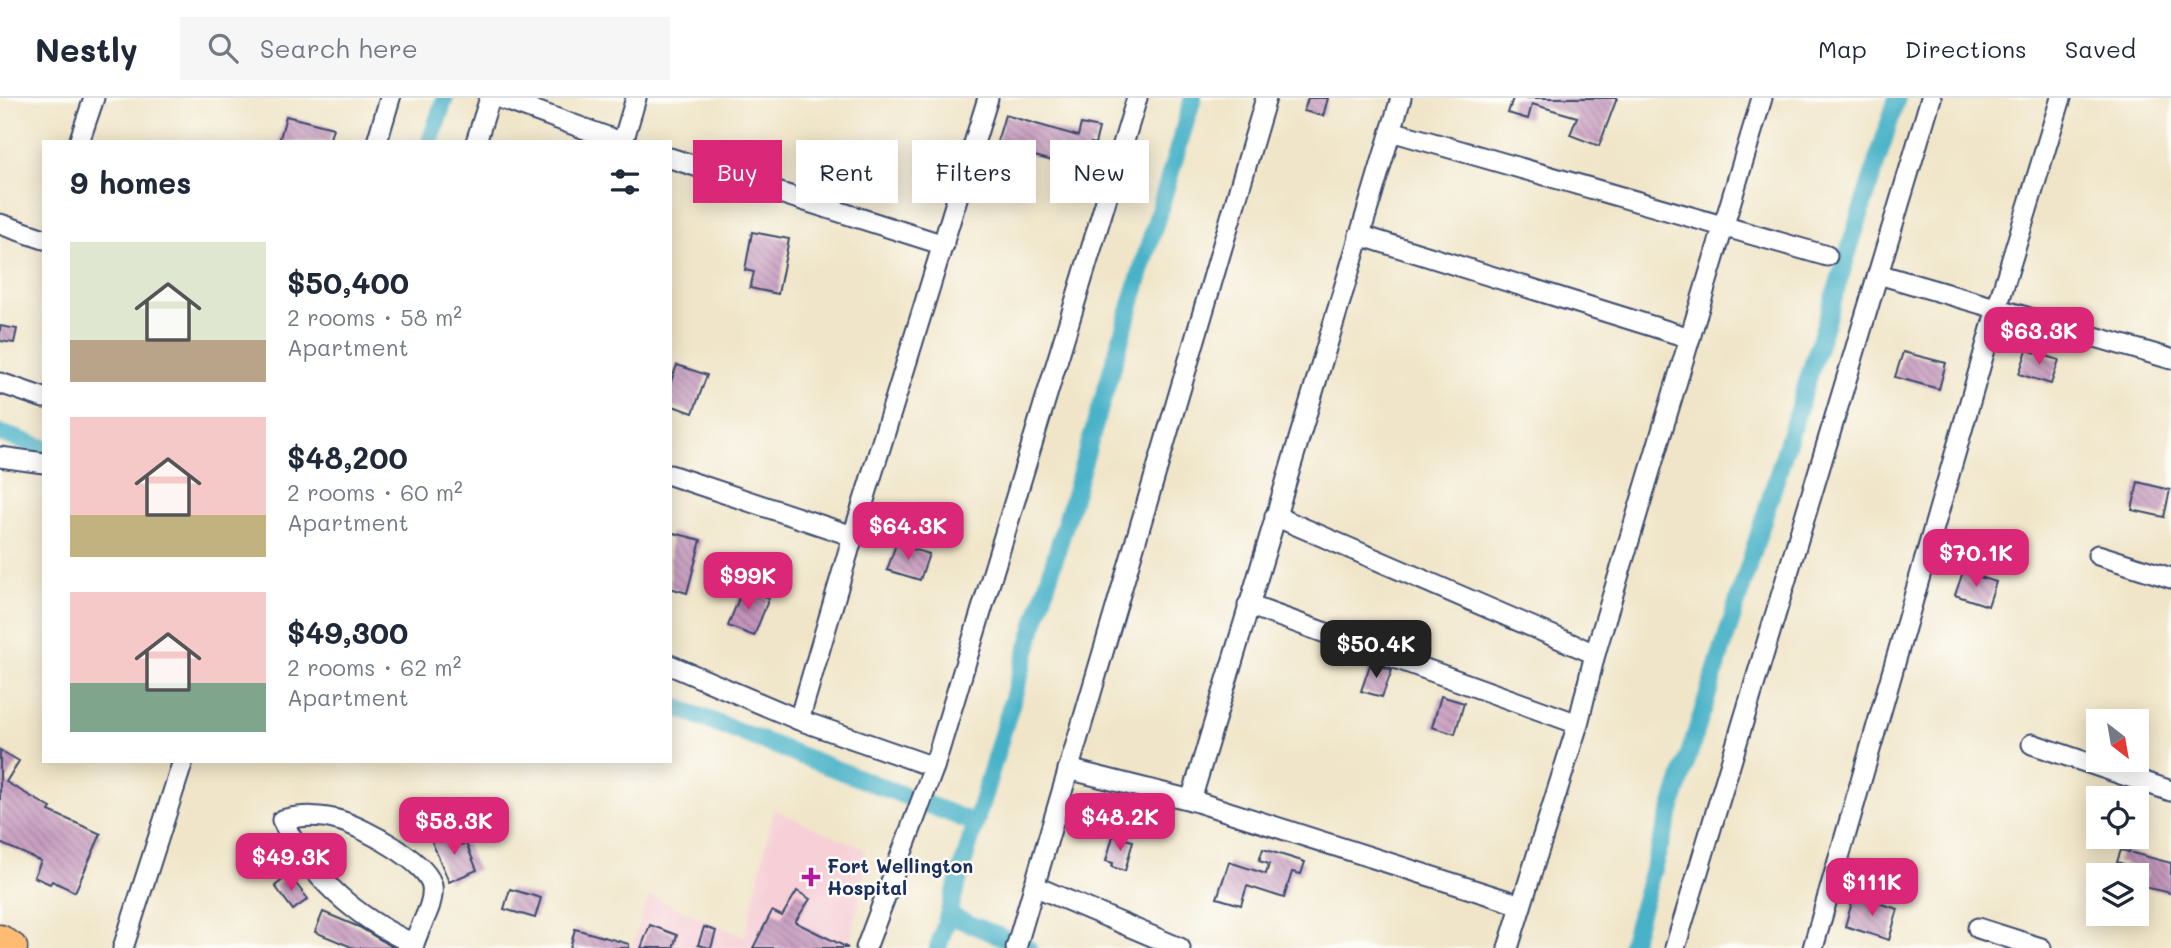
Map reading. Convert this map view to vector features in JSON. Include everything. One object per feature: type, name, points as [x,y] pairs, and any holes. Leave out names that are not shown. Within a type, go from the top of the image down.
[{"type":"main road","points":[[0,940],[12,948]]},
{"type":"street","points":[[80,140],[93,98]]},
{"type":"street","points":[[378,140],[390,98]]},
{"type":"street","points":[[478,140],[490,98]]},
{"type":"street","points":[[499,98],[616,140]]},
{"type":"street","points":[[623,140],[636,98]]},
{"type":"street","points":[[799,720],[988,98]]},
{"type":"street","points":[[866,948],[934,767],[1137,98]]},
{"type":"street","points":[[1016,948],[1266,98]]},
{"type":"street","points":[[1191,800],[1401,98]]},
{"type":"street","points":[[1508,948],[1578,724],[1595,654],[1762,98]]},
{"type":"street","points":[[1675,948],[1931,98]]},
{"type":"street","points":[[1813,948],[1997,308],[2061,98]]},
{"type":"street","points":[[1391,131],[1827,256]]},
{"type":"street","points":[[672,159],[944,245]]},
{"type":"street","points":[[0,224],[42,238]]},
{"type":"street","points":[[1359,234],[1690,338]]},
{"type":"street","points":[[1878,274],[2171,359]]},
{"type":"street","points":[[0,383],[42,397]]},
{"type":"street","points":[[0,457],[42,463]]},
{"type":"street","points":[[672,476],[853,536]]},
{"type":"street","points":[[1275,516],[1595,654]]},
{"type":"street","points":[[2098,555],[2171,578]]},
{"type":"street","points":[[1248,605],[1578,724]]},
{"type":"street","points":[[672,666],[799,720],[934,767]]},
{"type":"street","points":[[2032,744],[2171,791]]},
{"type":"street","points":[[123,948],[182,763]]},
{"type":"street","points":[[1068,769],[1191,800],[1521,905]]},
{"type":"street","points":[[300,815],[341,821],[403,852],[425,869],[432,885],[432,897],[414,946],[354,911],[317,875],[293,842],[282,820],[300,815]]},
{"type":"street","points":[[1034,886],[1180,948]]},
{"type":"street","points":[[1978,928],[2041,948]]},
{"type":"shaded area","name":"Fort Wellington Hospital","points":[[774,810],[864,849],[866,864],[849,948],[631,948],[649,896],[745,937]]},
{"type":"building","points":[[1308,98],[1328,98],[1323,116],[1304,111]]},
{"type":"building","points":[[1513,98],[1617,98],[1599,146],[1570,135],[1577,117],[1532,104],[1528,119],[1508,113]]},
{"type":"building","points":[[1005,115],[1078,136],[1081,124],[1099,128],[1096,140],[1050,140],[1050,160],[1036,156],[1036,140],[998,140]]},
{"type":"building","points":[[286,116],[333,128],[330,140],[280,140]]},
{"type":"building","points":[[752,232],[789,239],[778,294],[750,288],[754,272],[745,270]]},
{"type":"building","points":[[0,326],[17,329],[14,343],[0,341]]},
{"type":"building","points":[[2027,350],[2059,360],[2051,384],[2019,374]]},
{"type":"building","points":[[1903,352],[1946,363],[1939,389],[1895,377]]},
{"type":"building","points":[[677,365],[707,375],[693,413],[672,406],[672,379]]},
{"type":"building","points":[[2138,482],[2170,490],[2164,517],[2132,510]]},
{"type":"building","points":[[672,533],[701,540],[687,593],[672,589]]},
{"type":"building","points":[[896,544],[929,554],[920,580],[887,570]]},
{"type":"building","points":[[1963,572],[1996,582],[1988,606],[1955,595]]},
{"type":"building","points":[[743,588],[769,598],[754,636],[728,626]]},
{"type":"building","points":[[1371,662],[1392,670],[1382,697],[1361,691]]},
{"type":"building","points":[[1441,696],[1464,703],[1455,734],[1432,727]]},
{"type":"building","points":[[0,750],[19,761],[6,782],[51,808],[49,811],[101,834],[75,892],[52,881],[50,884],[34,877],[41,861],[0,843]]},
{"type":"building","points":[[455,833],[460,845],[466,843],[477,870],[449,882],[432,842]]},
{"type":"building","points":[[1113,836],[1133,841],[1125,871],[1112,867],[1113,863],[1106,861]]},
{"type":"building","points":[[1263,849],[1305,862],[1301,874],[1292,872],[1284,898],[1247,886],[1241,905],[1217,898],[1229,862],[1266,874],[1269,864],[1259,861]]},
{"type":"building","points":[[2121,850],[2171,863],[2171,893],[2149,888],[2149,863],[2117,862]]},
{"type":"building","points":[[289,875],[308,899],[293,910],[275,886]]},
{"type":"building","points":[[510,889],[541,898],[535,918],[504,909]]},
{"type":"building","points":[[797,891],[810,899],[795,922],[848,948],[753,948],[772,911],[782,916]]},
{"type":"building","points":[[1854,896],[1898,909],[1889,940],[1845,926]]},
{"type":"building","points":[[323,912],[359,927],[394,948],[354,948],[315,932]]},
{"type":"building","points":[[650,925],[677,935],[673,948],[641,948]]},
{"type":"building","points":[[704,927],[716,931],[711,948],[698,945]]},
{"type":"building","points":[[575,929],[629,944],[629,948],[570,948]]},
{"type":"waterway","points":[[431,140],[445,98]]},
{"type":"waterway","points":[[938,948],[1193,98]]},
{"type":"waterway","points":[[1630,948],[1897,98]]},
{"type":"waterway","points":[[0,433],[42,447]]},
{"type":"waterway","points":[[672,706],[975,823]]},
{"type":"waterway","points":[[948,915],[1028,948]]},
{"type":"place","name":"Fort Wellington Hospital","points":[[811,877]]}]
